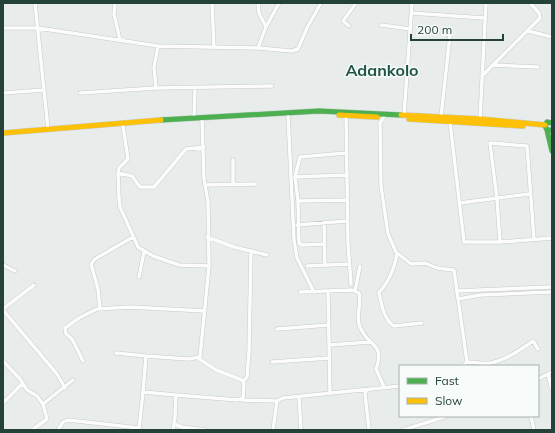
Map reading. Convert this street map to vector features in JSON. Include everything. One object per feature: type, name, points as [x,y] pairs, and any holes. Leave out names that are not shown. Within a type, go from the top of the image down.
[{"type":"main road","points":[[3,134],[194,117],[319,111],[549,129]]},
{"type":"main road","points":[[3,134],[202,120],[346,113],[480,119],[549,129]]},
{"type":"main road","points":[[552,123],[548,122],[552,152]]},
{"type":"street","points":[[35,3],[48,129]]},
{"type":"street","points":[[115,3],[114,14],[120,40]]},
{"type":"street","points":[[212,3],[214,48]]},
{"type":"street","points":[[258,3],[259,13],[266,27]]},
{"type":"street","points":[[258,48],[266,27],[279,3]]},
{"type":"street","points":[[3,28],[38,28],[158,46],[292,50],[298,49],[307,28],[321,3]]},
{"type":"street","points":[[349,26],[343,21],[356,3]]},
{"type":"street","points":[[404,115],[412,3]]},
{"type":"street","points":[[480,119],[484,18],[486,3]]},
{"type":"street","points":[[482,76],[540,16],[530,3]]},
{"type":"street","points":[[411,13],[484,18]]},
{"type":"street","points":[[381,25],[410,29]]},
{"type":"street","points":[[528,30],[552,37]]},
{"type":"street","points":[[441,117],[450,35]]},
{"type":"street","points":[[156,88],[154,67],[158,46]]},
{"type":"street","points":[[492,66],[538,67]]},
{"type":"street","points":[[80,94],[156,88],[272,86]]},
{"type":"street","points":[[194,117],[196,88]]},
{"type":"street","points":[[3,93],[44,90]]},
{"type":"street","points":[[346,113],[347,221],[349,264],[352,284]]},
{"type":"street","points":[[288,115],[295,246],[297,258],[314,292]]},
{"type":"street","points":[[384,117],[380,123],[379,135],[381,186],[388,234],[397,254],[411,264],[426,264],[437,268],[453,268],[455,272],[456,291],[467,362]]},
{"type":"street","points":[[198,358],[200,357],[209,266],[207,237],[208,202],[205,186],[202,120]]},
{"type":"street","points":[[450,122],[464,242],[500,242],[552,238]]},
{"type":"street","points":[[123,126],[128,159],[119,168],[118,173],[120,207],[138,247],[144,252],[179,265],[209,266]]},
{"type":"street","points":[[500,242],[497,199],[490,143],[526,146],[534,239]]},
{"type":"street","points":[[118,173],[132,176],[140,187],[154,187],[186,149],[204,147]]},
{"type":"street","points":[[325,244],[300,245],[297,225],[298,201],[295,177],[300,157],[346,153]]},
{"type":"street","points":[[233,160],[233,184]]},
{"type":"street","points":[[295,177],[347,175]]},
{"type":"street","points":[[205,186],[256,184]]},
{"type":"street","points":[[459,203],[529,194]]},
{"type":"street","points":[[298,201],[347,200]]},
{"type":"street","points":[[297,225],[347,221]]},
{"type":"street","points":[[324,222],[325,266]]},
{"type":"street","points":[[207,237],[251,251],[267,254]]},
{"type":"street","points":[[100,309],[98,289],[91,264],[95,259],[134,238]]},
{"type":"street","points":[[242,400],[244,397],[243,382],[247,377],[249,352],[251,251]]},
{"type":"street","points":[[139,277],[144,252]]},
{"type":"street","points":[[397,254],[396,262],[384,287],[379,292],[381,304],[390,324],[394,326],[422,323]]},
{"type":"street","points":[[307,266],[349,264]]},
{"type":"street","points":[[3,265],[15,271]]},
{"type":"street","points":[[355,291],[360,266]]},
{"type":"street","points":[[34,285],[3,309],[57,374],[65,388]]},
{"type":"street","points":[[456,291],[552,287]]},
{"type":"street","points":[[300,292],[355,291],[359,293],[361,301],[359,323],[366,339],[378,349],[380,358],[376,369],[384,387]]},
{"type":"street","points":[[328,292],[330,393]]},
{"type":"street","points":[[458,299],[481,295],[552,292]]},
{"type":"street","points":[[83,361],[72,339],[66,334],[65,328],[83,315],[93,310],[130,307],[205,311]]},
{"type":"street","points":[[277,329],[329,325]]},
{"type":"street","points":[[464,365],[467,362],[484,363],[509,356],[533,341],[538,349]]},
{"type":"street","points":[[329,346],[371,342]]},
{"type":"street","points":[[116,353],[198,358],[216,370],[243,382]]},
{"type":"street","points":[[58,430],[63,422],[68,420],[139,429],[146,356]]},
{"type":"street","points":[[272,362],[329,358]]},
{"type":"street","points":[[3,361],[20,379],[27,390],[37,396],[43,404],[47,419],[32,430]]},
{"type":"street","points":[[539,378],[550,373],[552,390]]},
{"type":"street","points":[[43,404],[74,380]]},
{"type":"street","points":[[3,403],[22,384]]},
{"type":"street","points":[[143,392],[242,400],[277,401],[283,398],[399,386]]},
{"type":"street","points":[[368,389],[365,393],[369,430]]},
{"type":"street","points":[[173,430],[176,395]]},
{"type":"street","points":[[299,397],[301,430]]},
{"type":"street","points":[[273,430],[277,401]]},
{"type":"street","points":[[403,430],[441,417]]},
{"type":"street","points":[[531,417],[534,430]]},
{"type":"street","points":[[174,424],[182,427],[206,430]]},
{"type":"traffic: fast","points":[[161,120],[319,111],[401,115]]},
{"type":"traffic: fast","points":[[552,123],[547,122],[545,126],[547,130],[552,130]]},
{"type":"traffic: fast","points":[[547,130],[552,151]]},
{"type":"traffic: slow","points":[[339,115],[377,117]]},
{"type":"traffic: slow","points":[[401,115],[480,119],[545,125]]},
{"type":"traffic: slow","points":[[409,119],[523,126]]},
{"type":"traffic: slow","points":[[3,133],[161,120]]},
{"type":"district","name":"Adankolo","points":[[382,70]]}]
